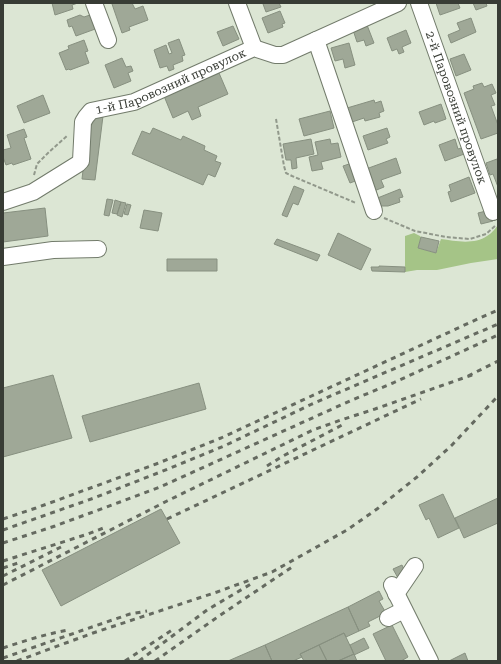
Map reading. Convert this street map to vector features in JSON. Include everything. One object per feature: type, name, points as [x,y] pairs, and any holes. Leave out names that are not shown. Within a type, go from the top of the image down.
[{"type":"street","points":[[94,3],[108,40]]},
{"type":"street","points":[[237,3],[254,48]]},
{"type":"street","name":"1-й Паровозний провулок","points":[[3,202],[33,192],[81,161],[83,122],[91,111],[134,102],[254,48],[275,55],[283,55],[398,3]]},
{"type":"street","name":"2-й Паровозний провулок","points":[[419,3],[493,212]]},
{"type":"street","points":[[316,40],[374,211]]},
{"type":"street","points":[[3,257],[53,250],[98,249]]},
{"type":"street","points":[[415,566],[394,590],[404,610],[423,659]]},
{"type":"street","points":[[388,618],[404,610]]},
{"type":"path","points":[[38,188],[34,175],[38,164],[48,152],[83,122]]},
{"type":"green space","points":[[498,225],[498,259],[437,270],[417,270],[405,272],[405,236],[414,233],[420,236],[418,248],[436,253],[441,239],[464,242],[476,241],[488,235]]},
{"type":"building","points":[[52,3],[78,3],[72,5],[73,9],[55,15]]},
{"type":"building","points":[[132,3],[135,9],[143,6],[148,20],[129,27],[130,30],[122,33],[112,4]]},
{"type":"building","points":[[279,3],[281,7],[266,12],[263,4]]},
{"type":"building","points":[[436,3],[458,3],[460,8],[440,15]]},
{"type":"building","points":[[473,3],[486,3],[487,6],[476,10]]},
{"type":"building","points":[[280,11],[285,23],[282,24],[283,27],[268,33],[262,18]]},
{"type":"building","points":[[80,15],[84,17],[90,15],[98,28],[76,36],[72,26],[69,27],[67,20]]},
{"type":"building","points":[[471,18],[476,32],[451,43],[448,35],[460,30],[457,23]]},
{"type":"building","points":[[367,25],[374,43],[366,46],[364,40],[357,42],[353,30]]},
{"type":"building","points":[[233,26],[239,39],[223,46],[217,32]]},
{"type":"building","points":[[406,30],[411,43],[402,47],[404,52],[399,54],[397,49],[392,51],[387,38]]},
{"type":"building","points":[[179,39],[185,55],[182,56],[183,61],[173,65],[174,69],[169,71],[167,66],[160,68],[154,50],[166,45],[169,54],[172,53],[168,43]]},
{"type":"building","points":[[84,40],[88,51],[85,52],[89,63],[66,70],[59,53],[69,49],[68,46]]},
{"type":"building","points":[[349,43],[355,65],[345,68],[343,59],[335,61],[331,48]]},
{"type":"building","points":[[464,54],[471,70],[456,76],[450,59]]},
{"type":"building","points":[[122,58],[126,67],[131,66],[133,71],[128,73],[131,81],[114,88],[105,65]]},
{"type":"building","points":[[219,73],[228,94],[198,107],[201,116],[192,120],[188,111],[173,118],[164,96]]},
{"type":"building","points":[[482,83],[484,87],[492,84],[496,93],[491,95],[495,105],[491,106],[498,125],[498,133],[481,139],[464,93],[474,89],[473,86]]},
{"type":"building","points":[[43,95],[50,113],[24,123],[17,106]]},
{"type":"building","points":[[374,100],[375,103],[381,101],[384,111],[379,113],[380,117],[365,121],[364,118],[352,122],[347,108]]},
{"type":"building","points":[[441,104],[446,119],[435,123],[434,121],[424,125],[419,112]]},
{"type":"building","points":[[330,111],[334,128],[304,136],[299,119]]},
{"type":"building","points":[[103,116],[95,180],[82,179],[89,119]]},
{"type":"building","points":[[153,128],[181,140],[183,136],[205,146],[204,150],[217,156],[215,161],[221,163],[215,177],[208,174],[203,185],[132,154],[142,131],[150,134]]},
{"type":"building","points":[[387,128],[390,137],[386,139],[388,143],[368,150],[363,136]]},
{"type":"building","points":[[24,129],[27,137],[24,138],[31,159],[13,165],[12,163],[6,165],[3,157],[3,150],[11,148],[7,135]]},
{"type":"building","points":[[311,139],[314,154],[296,158],[297,168],[292,169],[291,160],[286,160],[283,144]]},
{"type":"building","points":[[330,139],[331,144],[338,143],[341,157],[321,162],[323,169],[312,171],[309,157],[318,155],[315,142]]},
{"type":"building","points":[[455,139],[458,149],[465,147],[467,153],[445,161],[439,145]]},
{"type":"building","points":[[396,158],[401,173],[381,180],[384,187],[374,191],[366,169]]},
{"type":"building","points":[[497,159],[498,187],[493,174],[490,175],[486,163]]},
{"type":"building","points":[[352,163],[358,180],[350,183],[343,166]]},
{"type":"building","points":[[469,177],[475,193],[451,202],[448,192],[451,191],[449,185]]},
{"type":"building","points":[[294,186],[304,190],[298,205],[293,203],[287,217],[282,215]]},
{"type":"building","points":[[400,189],[403,197],[399,198],[400,202],[388,206],[378,206],[375,199]]},
{"type":"building","points":[[107,199],[113,200],[109,216],[104,215]]},
{"type":"building","points":[[115,200],[121,202],[117,214],[112,213]]},
{"type":"building","points":[[121,202],[126,203],[122,217],[117,215]]},
{"type":"building","points":[[127,204],[131,205],[128,215],[124,214]]},
{"type":"building","points":[[45,208],[48,236],[3,242],[3,213]]},
{"type":"building","points":[[144,210],[162,213],[158,231],[140,228]]},
{"type":"building","points":[[490,210],[493,221],[481,224],[478,213]]},
{"type":"building","points":[[338,233],[371,249],[361,270],[328,255]]},
{"type":"building","points":[[421,237],[439,241],[436,253],[418,248]]},
{"type":"building","points":[[277,239],[320,255],[317,261],[274,244]]},
{"type":"building","points":[[167,259],[217,259],[217,271],[167,271]]},
{"type":"building","points":[[371,267],[405,267],[405,272],[372,271]]},
{"type":"building","points":[[53,375],[72,438],[3,457],[3,388]]},
{"type":"building","points":[[199,383],[206,409],[90,442],[82,416]]},
{"type":"building","points":[[443,494],[459,528],[438,538],[429,518],[426,520],[419,505]]},
{"type":"building","points":[[498,498],[498,523],[464,538],[455,518]]},
{"type":"building","points":[[161,509],[180,543],[61,606],[42,570]]},
{"type":"building","points":[[402,565],[406,574],[398,578],[393,569]]},
{"type":"building","points":[[379,591],[383,599],[379,601],[386,613],[368,622],[370,626],[359,631],[348,607]]},
{"type":"building","points":[[348,607],[359,631],[346,637],[344,633],[300,654],[302,657],[293,661],[272,661],[265,645]]},
{"type":"building","points":[[392,625],[408,657],[401,661],[386,661],[373,634]]},
{"type":"building","points":[[344,633],[354,654],[338,661],[327,661],[319,645]]},
{"type":"building","points":[[364,638],[369,648],[354,655],[350,645]]},
{"type":"building","points":[[265,645],[272,661],[228,661]]},
{"type":"building","points":[[319,645],[327,661],[304,661],[300,654]]},
{"type":"building","points":[[465,653],[468,661],[449,661]]},
{"type":"building","points":[[354,654],[357,661],[338,661]]},
{"type":"railway","points":[[3,519],[156,464],[221,438],[498,310]]},
{"type":"railway","points":[[3,530],[94,498],[224,446],[312,404],[498,324]]},
{"type":"railway","points":[[3,543],[55,526],[160,487],[498,335]]},
{"type":"railway","points":[[468,376],[498,361]]},
{"type":"railway","points":[[3,585],[167,501],[313,430],[472,375]]},
{"type":"railway","points":[[17,661],[93,633],[272,572],[347,530],[377,509],[417,477],[452,445],[498,396]]},
{"type":"railway","points":[[167,519],[421,399]]},
{"type":"railway","points":[[267,466],[344,424]]},
{"type":"railway","points":[[3,561],[106,527]]},
{"type":"railway","points":[[3,576],[61,547]]},
{"type":"railway","points":[[3,568],[18,563]]},
{"type":"railway","points":[[155,661],[295,565]]},
{"type":"railway","points":[[139,661],[207,610],[251,584]]},
{"type":"railway","points":[[3,658],[130,614],[147,611]]},
{"type":"railway","points":[[3,648],[27,640],[68,630]]},
{"type":"railway","points":[[125,661],[172,630]]}]
